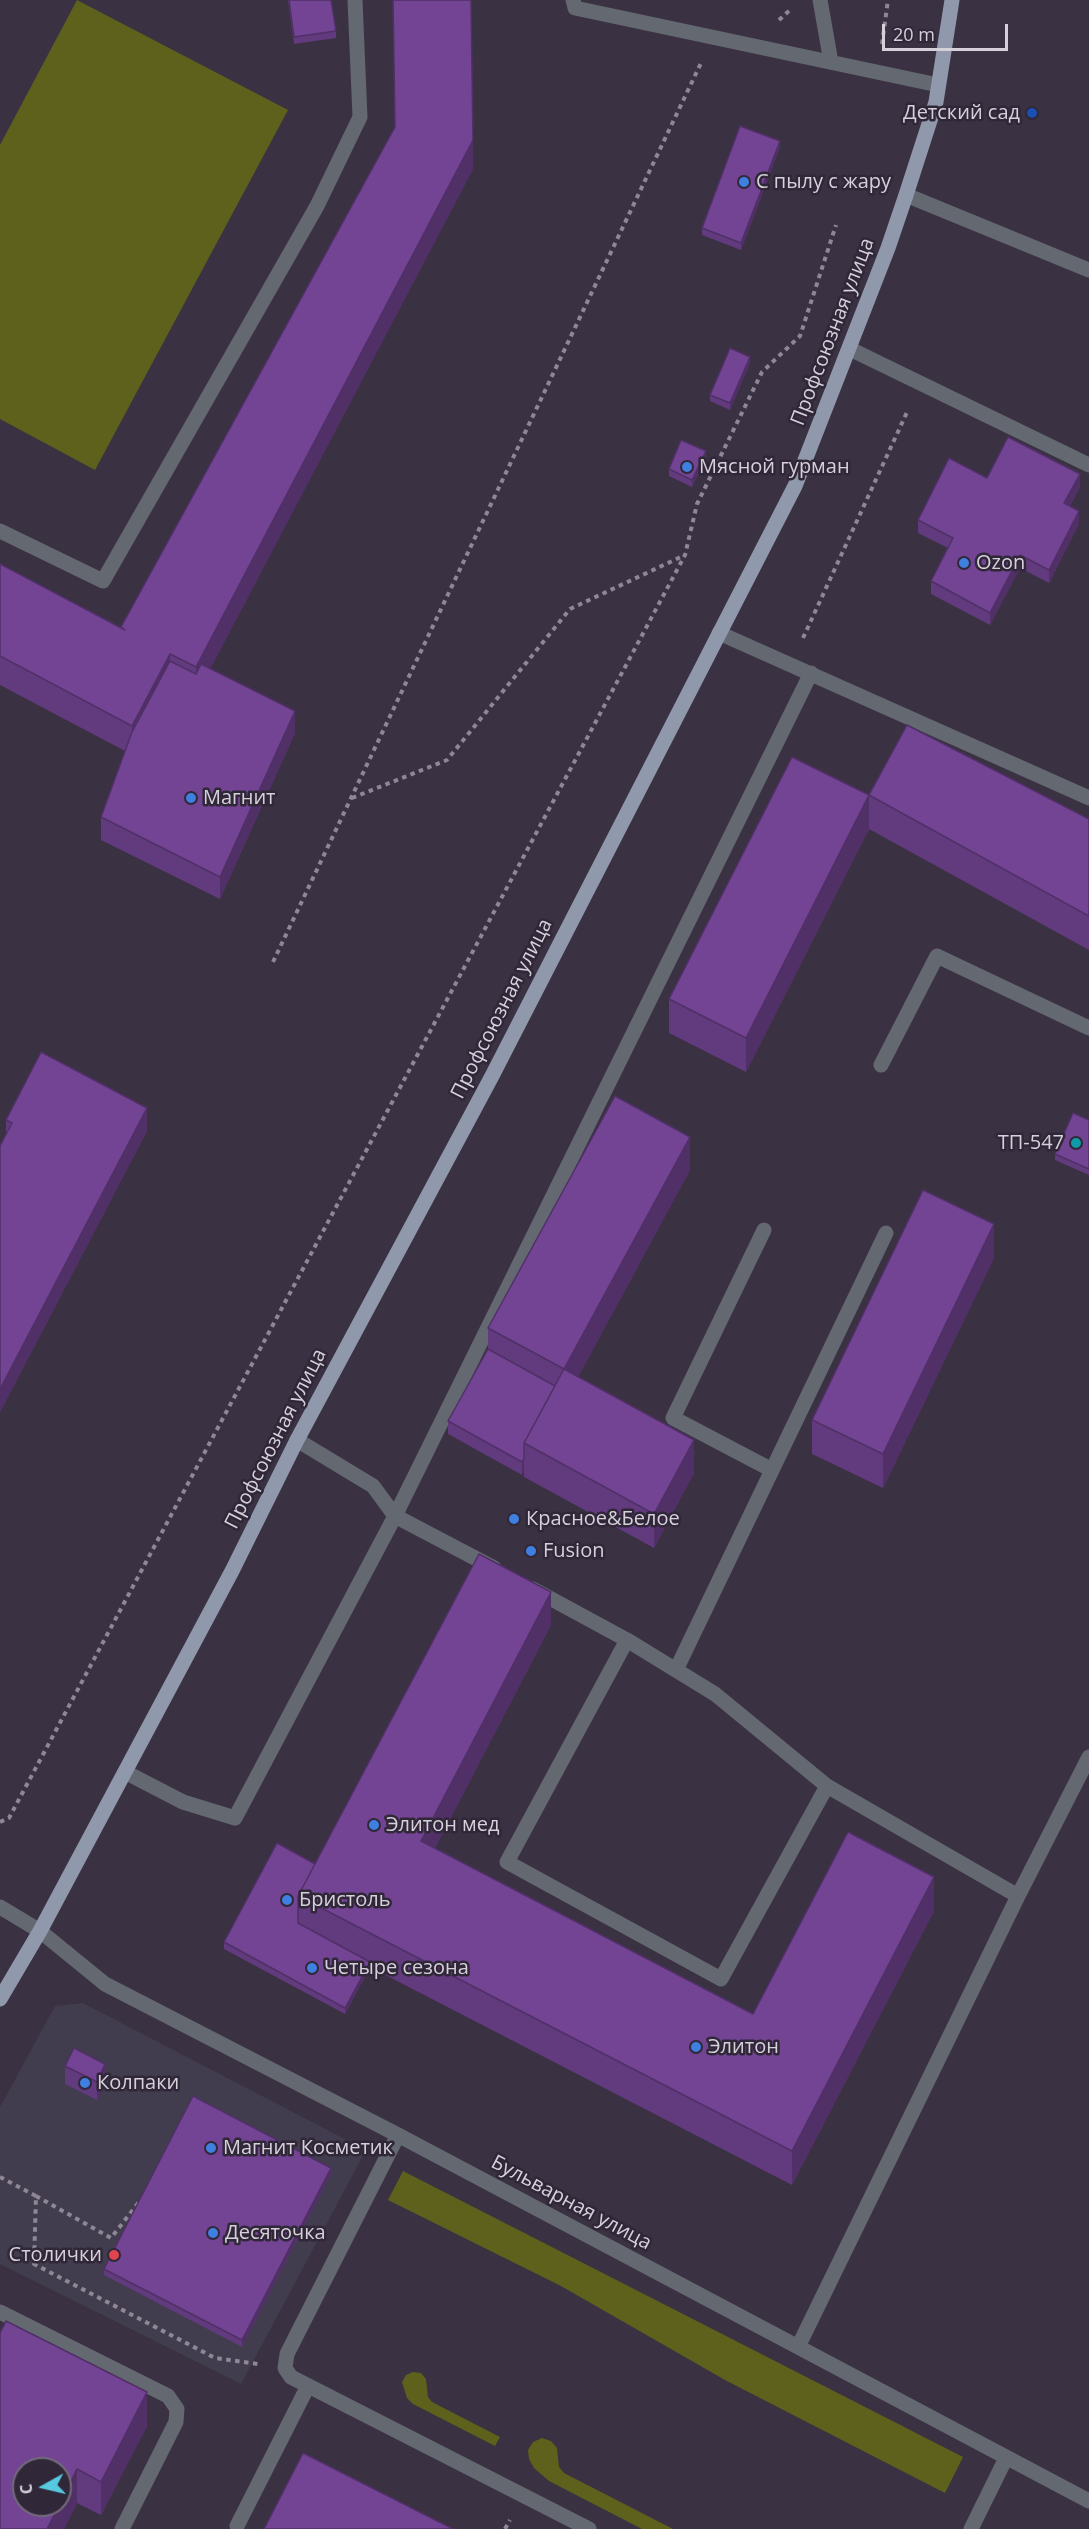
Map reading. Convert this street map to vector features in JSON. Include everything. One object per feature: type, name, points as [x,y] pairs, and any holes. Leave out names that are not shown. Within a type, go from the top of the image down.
[{"type":"main road","name":"Профсоюзная улица","points":[[0,1999],[40,1931],[232,1571],[297,1440],[492,1076],[795,486],[850,349],[906,195],[936,102],[952,0]]},
{"type":"street","points":[[0,531],[103,581],[317,206],[360,117],[355,0]]},
{"type":"street","points":[[573,0],[575,8],[938,85]]},
{"type":"street","points":[[820,0],[831,62]]},
{"type":"street","points":[[906,195],[1089,270]]},
{"type":"street","points":[[850,349],[1089,465]]},
{"type":"street","points":[[719,633],[1089,798]]},
{"type":"street","points":[[125,1772],[183,1802],[235,1818],[395,1516],[811,673]]},
{"type":"street","points":[[881,1065],[937,956],[1089,1028]]},
{"type":"street","points":[[764,1230],[673,1418],[772,1470]]},
{"type":"street","points":[[676,1670],[886,1233]]},
{"type":"street","points":[[297,1440],[373,1486],[395,1516],[627,1640],[715,1694],[827,1786],[1018,1896]]},
{"type":"street","points":[[627,1640],[507,1862],[720,1979],[827,1786]]},
{"type":"street","points":[[798,2347],[1018,1896],[1089,1757]]},
{"type":"street","name":"Бульварная улица","points":[[0,1907],[40,1931],[105,1984],[398,2135],[1089,2501]]},
{"type":"street","points":[[398,2135],[287,2354],[285,2368],[291,2377],[589,2529]]},
{"type":"street","points":[[0,2312],[168,2396],[177,2409],[176,2422],[122,2529]]},
{"type":"street","points":[[237,2526],[308,2386]]},
{"type":"street","points":[[970,2529],[1006,2458]]},
{"type":"path","points":[[878,72],[888,0]]},
{"type":"path","points":[[273,962],[714,38]]},
{"type":"path","points":[[0,1822],[9,1818],[685,555],[697,504],[762,372],[800,336],[836,225]]},
{"type":"path","points":[[351,798],[447,760],[570,609],[685,555]]},
{"type":"path","points":[[0,2177],[111,2238],[140,2201]]},
{"type":"path","points":[[36,2196],[34,2264],[215,2358],[285,2368]]},
{"type":"shaded area","points":[[77,0],[288,110],[95,470],[0,419],[0,145]]},
{"type":"shaded area","points":[[83,2003],[366,2150],[241,2384],[0,2264],[0,2107],[55,2006]]},
{"type":"shaded area","points":[[403,2171],[963,2457],[945,2493],[725,2380],[561,2286],[388,2200]]},
{"type":"shaded area","points":[[413,2372],[421,2373],[426,2379],[428,2397],[432,2402],[500,2437],[495,2446],[413,2404],[407,2398],[402,2382],[406,2375]]},
{"type":"shaded area","points":[[542,2438],[551,2441],[557,2448],[559,2467],[564,2473],[673,2529],[642,2529],[549,2481],[534,2468],[529,2459],[528,2450],[533,2442]]},
{"type":"building","points":[[289,0],[331,0],[336,31],[294,37]]},
{"type":"building","points":[[393,0],[471,0],[473,140],[196,667],[170,654],[132,726],[0,656],[0,564],[125,630],[121,627],[395,127]]},
{"type":"building","name":"С пылу с жару","points":[[740,126],[780,141],[741,243],[702,228]]},
{"type":"building","points":[[730,348],[750,357],[730,403],[710,395]]},
{"type":"building","points":[[1008,437],[1080,474],[1064,503],[1079,511],[1049,570],[1020,555],[990,613],[931,581],[953,538],[918,520],[949,458],[987,478]]},
{"type":"building","name":"Мясной гурман","points":[[681,440],[706,451],[692,480],[669,469]]},
{"type":"building","name":"Магнит","points":[[170,661],[196,674],[201,664],[295,711],[220,877],[101,817],[132,732]]},
{"type":"building","points":[[907,725],[1089,819],[1089,916],[869,795]]},
{"type":"building","points":[[792,757],[869,795],[746,1038],[669,999]]},
{"type":"building","points":[[41,1052],[147,1108],[0,1389],[0,1146],[12,1123],[6,1120]]},
{"type":"building","points":[[615,1096],[690,1137],[564,1369],[488,1328]]},
{"type":"building","name":"ТП-547","points":[[1073,1113],[1089,1120],[1089,1169],[1055,1154]]},
{"type":"building","points":[[923,1190],[994,1224],[883,1454],[812,1420]]},
{"type":"building","points":[[488,1349],[555,1386],[524,1443],[522,1462],[448,1421]]},
{"type":"building","points":[[564,1369],[694,1440],[654,1514],[524,1443]]},
{"type":"building","points":[[479,1554],[551,1592],[421,1841],[753,2014],[848,1832],[934,1877],[792,2151],[298,1896]]},
{"type":"building","points":[[277,1843],[315,1864],[298,1896],[298,1923],[370,1962],[345,2008],[224,1942]]},
{"type":"building","points":[[74,2048],[105,2064],[97,2082],[65,2066]]},
{"type":"building","name":"Десяточка","points":[[193,2096],[331,2168],[242,2340],[104,2269]]},
{"type":"building","points":[[6,2321],[147,2392],[101,2482],[77,2469],[72,2479],[72,2457],[12,2457],[12,2517],[53,2517],[47,2529],[0,2529],[0,2333]]},
{"type":"building","points":[[303,2453],[453,2529],[264,2529]]},
{"type":"place","name":"Детский сад","points":[[1032,113]]},
{"type":"place","name":"С пылу с жару","points":[[744,182]]},
{"type":"place","name":"Мясной гурман","points":[[687,467]]},
{"type":"place","name":"Ozon","points":[[964,563]]},
{"type":"place","name":"Магнит","points":[[191,798]]},
{"type":"place","name":"ТП-547","points":[[1076,1143]]},
{"type":"place","name":"Красное&Белое","points":[[514,1519]]},
{"type":"place","name":"Fusion","points":[[531,1551]]},
{"type":"place","name":"Элитон мед","points":[[374,1825]]},
{"type":"place","name":"Бристоль","points":[[287,1900]]},
{"type":"place","name":"Четыре сезона","points":[[312,1968]]},
{"type":"place","name":"Элитон","points":[[696,2047]]},
{"type":"place","name":"Колпаки","points":[[85,2083]]},
{"type":"place","name":"Магнит Косметик","points":[[211,2148]]},
{"type":"place","name":"Десяточка","points":[[213,2233]]},
{"type":"place","name":"Столички","points":[[114,2255]]}]
